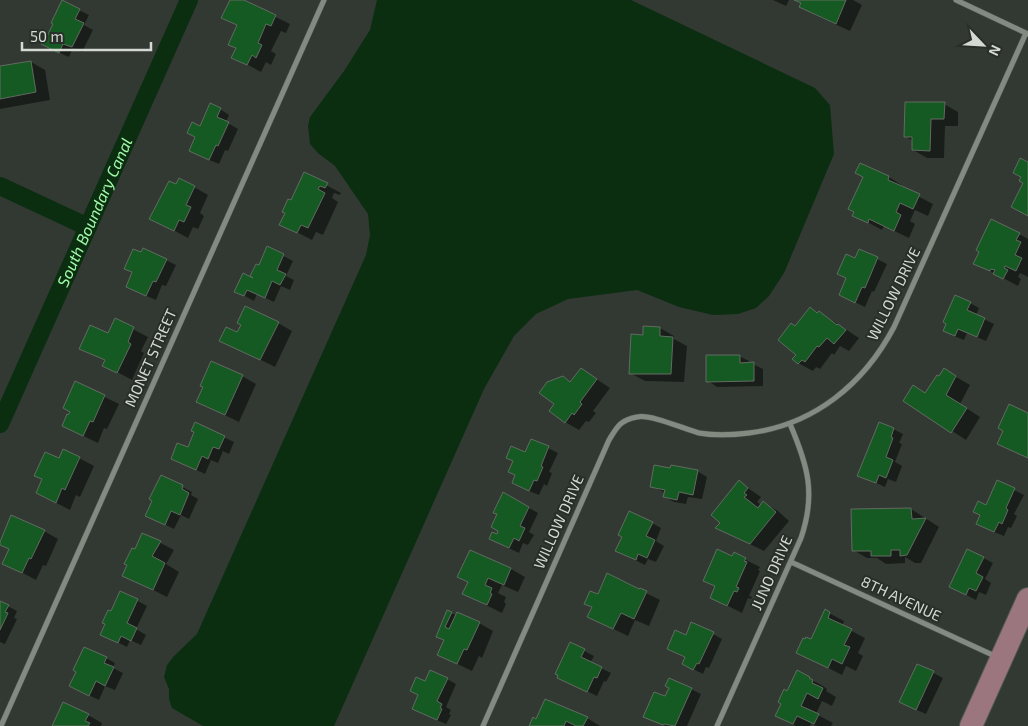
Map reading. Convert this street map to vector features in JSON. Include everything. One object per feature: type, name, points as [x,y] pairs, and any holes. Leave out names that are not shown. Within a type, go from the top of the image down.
[{"type":"main road","points":[[971,726],[1028,599]]},
{"type":"street","name":"MONET STREET","points":[[1,726],[324,0]]},
{"type":"street","points":[[956,0],[1027,33]]},
{"type":"street","name":"WILLOW DRIVE","points":[[483,726],[608,440],[619,424],[638,416],[699,433],[722,435],[760,432],[790,424],[813,414],[841,394],[863,374],[884,346],[910,292],[1027,33]]},
{"type":"street","name":"JUNO DRIVE","points":[[718,726],[791,562],[808,519],[810,499],[808,480],[804,461],[790,424]]},
{"type":"street","name":"8TH AVENUE","points":[[791,562],[1001,659]]},
{"type":"shaded area","points":[[377,0],[631,0],[815,88],[830,105],[834,154],[784,273],[769,296],[756,308],[738,314],[713,315],[679,307],[637,290],[568,299],[536,314],[514,336],[484,389],[334,726],[203,726],[172,708],[169,699],[169,689],[164,677],[167,665],[197,634],[366,255],[370,235],[368,214],[335,166],[310,144],[308,126],[310,117],[344,71],[370,30]]},
{"type":"building","points":[[62,0],[80,9],[75,19],[84,23],[72,47],[63,44],[59,53],[41,44],[53,24],[51,23]]},
{"type":"building","points":[[230,0],[244,0],[276,15],[271,26],[266,24],[258,43],[262,45],[256,58],[252,55],[247,65],[231,58],[236,48],[228,45],[237,25],[221,18]]},
{"type":"building","points":[[794,0],[846,0],[836,24],[799,7],[801,3]]},
{"type":"building","points":[[31,61],[36,92],[0,99],[0,66]]},
{"type":"building","points":[[905,102],[945,102],[944,119],[931,119],[930,151],[912,150],[912,137],[904,137]]},
{"type":"building","points":[[210,103],[221,108],[217,117],[229,122],[209,160],[189,151],[195,137],[187,133],[192,122],[200,126]]},
{"type":"building","points":[[1020,158],[1028,162],[1028,216],[1011,207],[1023,183],[1019,181],[1021,177],[1013,173]]},
{"type":"building","points":[[860,163],[889,176],[888,180],[920,194],[913,209],[900,203],[896,212],[901,215],[894,231],[869,219],[868,223],[852,216],[854,212],[848,209],[863,177],[855,173]]},
{"type":"building","points":[[304,172],[328,183],[325,188],[320,186],[318,189],[325,193],[308,228],[301,225],[297,233],[279,225],[285,213],[282,212],[288,199],[291,200]]},
{"type":"building","points":[[179,178],[195,186],[186,205],[191,207],[184,222],[179,220],[174,231],[149,219],[169,181],[176,184]]},
{"type":"building","points":[[991,219],[1020,233],[1016,240],[1021,242],[1015,255],[1022,258],[1016,271],[1005,266],[1004,268],[1008,270],[1003,279],[993,274],[995,270],[991,269],[990,271],[973,264],[979,252],[976,250]]},
{"type":"building","points":[[267,246],[284,254],[277,270],[286,274],[280,285],[272,281],[265,298],[247,290],[244,296],[234,292],[243,273],[253,278],[250,276],[256,264],[259,265]]},
{"type":"building","points":[[143,248],[167,259],[156,282],[153,281],[146,296],[126,287],[132,272],[124,269],[133,249],[141,252]]},
{"type":"building","points":[[859,249],[878,257],[865,288],[862,287],[855,303],[839,295],[846,278],[837,274],[846,254],[855,258]]},
{"type":"building","points":[[955,295],[971,302],[967,310],[985,318],[977,337],[958,329],[955,336],[943,331],[946,324],[943,322]]},
{"type":"building","points":[[245,306],[279,322],[260,360],[219,341],[226,327],[237,332],[241,325],[237,323]]},
{"type":"building","points":[[810,307],[846,330],[834,344],[827,338],[819,347],[817,346],[805,362],[802,360],[798,364],[792,359],[796,355],[778,340],[791,323],[795,326]]},
{"type":"building","points":[[115,318],[134,327],[128,342],[131,344],[117,373],[102,366],[105,360],[79,349],[90,325],[108,333]]},
{"type":"building","points":[[643,326],[660,327],[660,336],[673,337],[671,374],[629,374],[631,334],[643,335]]},
{"type":"building","points":[[706,355],[740,355],[740,363],[754,362],[754,381],[706,382]]},
{"type":"building","points":[[211,361],[243,375],[225,415],[196,402],[203,387],[200,386]]},
{"type":"building","points":[[581,368],[597,379],[580,402],[582,404],[574,415],[572,413],[565,423],[549,411],[554,404],[539,393],[547,382],[563,376],[570,382]]},
{"type":"building","points":[[944,368],[956,376],[946,395],[967,408],[951,433],[903,401],[913,385],[925,393]]},
{"type":"building","points":[[75,381],[105,395],[93,422],[90,421],[83,436],[62,426],[67,414],[70,412],[63,408]]},
{"type":"building","points":[[1009,404],[1028,413],[1028,458],[997,444],[1003,431],[998,428]]},
{"type":"building","points":[[195,422],[225,436],[219,449],[213,447],[208,459],[202,456],[196,470],[171,459],[177,443],[188,447],[194,432],[191,431]]},
{"type":"building","points":[[879,422],[894,428],[891,437],[893,438],[886,457],[893,460],[886,478],[879,475],[876,483],[857,476]]},
{"type":"building","points":[[531,439],[549,446],[537,481],[534,480],[529,491],[512,483],[515,475],[508,472],[513,461],[506,458],[511,446],[525,452]]},
{"type":"building","points":[[63,449],[80,457],[65,490],[62,488],[56,503],[36,493],[42,479],[34,476],[45,452],[59,458]]},
{"type":"building","points":[[654,465],[670,468],[671,465],[698,470],[693,495],[679,492],[677,500],[663,497],[665,490],[650,487]]},
{"type":"building","points":[[161,475],[183,485],[182,489],[189,493],[180,515],[171,511],[165,525],[145,516],[152,501],[149,499]]},
{"type":"building","points":[[739,480],[748,488],[744,493],[747,495],[744,497],[758,508],[763,501],[776,512],[750,544],[715,528],[720,523],[711,515]]},
{"type":"building","points":[[997,480],[1015,488],[1006,508],[1008,510],[1002,524],[999,522],[994,532],[976,524],[980,515],[973,512],[978,501],[986,505]]},
{"type":"building","points":[[503,492],[529,507],[520,526],[525,528],[519,541],[514,538],[509,548],[489,539],[492,532],[497,534],[498,531],[491,527],[497,514],[493,513]]},
{"type":"building","points":[[911,508],[912,519],[926,518],[907,555],[900,556],[900,550],[891,550],[891,556],[871,556],[871,551],[852,551],[851,509]]},
{"type":"building","points":[[629,511],[653,522],[646,536],[655,540],[647,558],[638,554],[636,560],[615,551],[622,537],[618,535]]},
{"type":"building","points":[[11,515],[45,530],[22,573],[2,564],[9,549],[0,545],[0,542]]},
{"type":"building","points":[[142,533],[161,541],[152,556],[165,563],[153,590],[122,576],[127,565],[124,564],[132,548],[135,549]]},
{"type":"building","points":[[717,549],[732,556],[734,552],[746,558],[744,561],[747,562],[736,587],[739,588],[737,592],[734,591],[727,606],[710,598],[715,586],[703,581]]},
{"type":"building","points":[[967,549],[984,557],[976,573],[983,577],[976,591],[969,588],[966,595],[949,587]]},
{"type":"building","points":[[470,550],[511,568],[504,585],[488,578],[485,585],[492,588],[490,593],[492,594],[487,605],[462,594],[468,582],[457,577]]},
{"type":"building","points":[[607,573],[647,591],[634,619],[621,613],[613,629],[587,617],[592,607],[584,604],[590,591],[598,594]]},
{"type":"building","points":[[120,591],[138,599],[127,623],[137,628],[131,641],[121,636],[118,643],[100,635],[105,624],[102,623],[108,610],[111,611]]},
{"type":"building","points":[[0,601],[9,605],[5,612],[8,613],[0,630]]},
{"type":"building","points":[[825,609],[830,612],[828,618],[852,629],[844,645],[850,647],[842,664],[832,659],[828,668],[796,653],[803,638],[811,639]]},
{"type":"building","points":[[447,610],[452,612],[445,627],[449,629],[457,612],[480,622],[467,650],[464,649],[457,664],[437,655],[444,640],[436,637]]},
{"type":"building","points":[[691,622],[714,632],[699,664],[697,663],[693,670],[682,664],[685,657],[667,649],[675,630],[686,635]]},
{"type":"building","points":[[570,642],[585,649],[581,657],[602,667],[597,678],[594,677],[587,692],[557,678],[558,675],[555,674]]},
{"type":"building","points":[[84,647],[107,657],[104,663],[114,667],[105,686],[96,681],[89,696],[69,686],[76,672],[73,670]]},
{"type":"building","points":[[917,664],[934,671],[916,710],[899,702]]},
{"type":"building","points":[[430,670],[448,678],[437,701],[442,704],[440,708],[442,709],[437,720],[412,709],[418,695],[410,691],[416,677],[425,681]]},
{"type":"building","points":[[797,670],[810,677],[813,680],[812,683],[823,688],[818,699],[807,693],[801,706],[819,714],[814,724],[797,716],[793,724],[775,716],[781,704],[778,702],[784,689],[787,691]]},
{"type":"building","points":[[669,678],[692,688],[675,726],[663,725],[643,717],[654,692],[665,696],[669,688],[665,686]]},
{"type":"building","points":[[545,699],[588,717],[583,726],[576,726],[566,721],[564,726],[529,726],[533,717],[536,719]]},
{"type":"building","points":[[63,702],[89,714],[85,721],[90,723],[88,726],[52,726]]},
{"type":"waterway","name":"South Boundary Canal","points":[[0,424],[189,0]]},
{"type":"waterway","points":[[0,186],[88,227]]}]
